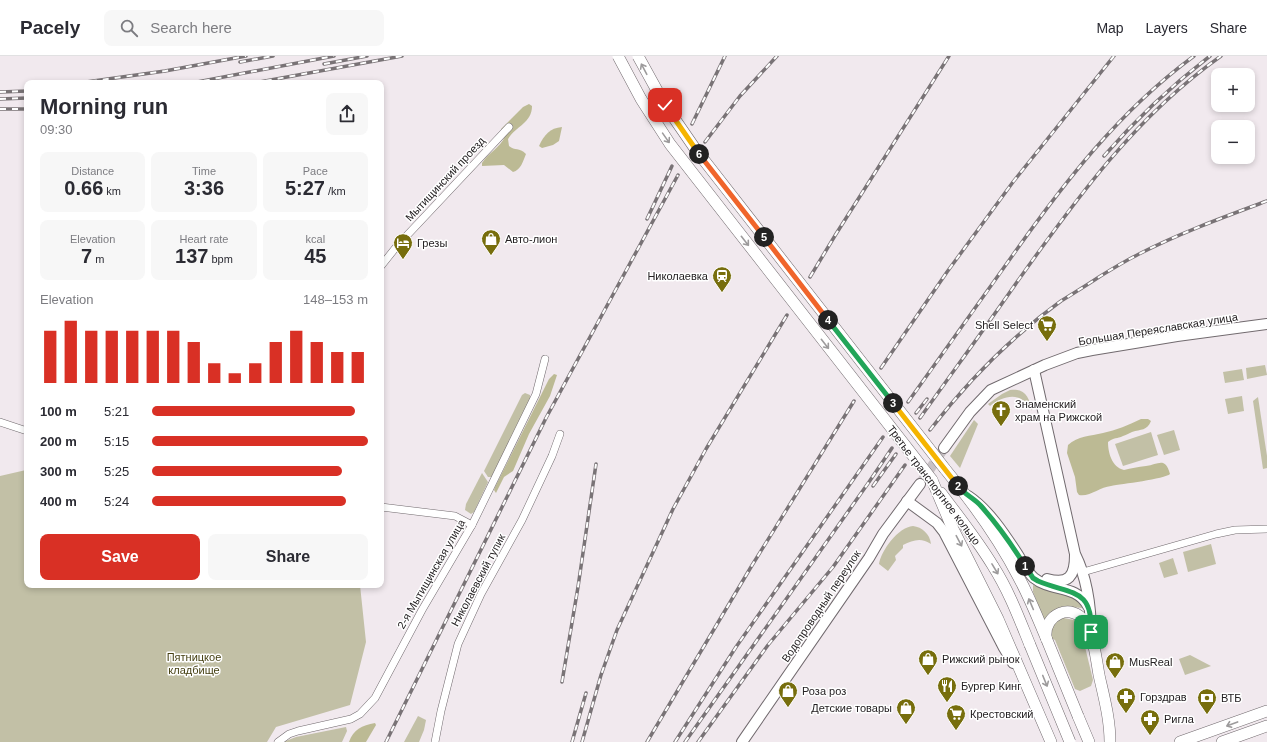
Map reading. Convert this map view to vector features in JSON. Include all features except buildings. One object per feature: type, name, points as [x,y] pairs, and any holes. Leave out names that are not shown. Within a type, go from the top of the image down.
[{"type":"main road","name":"Третье транспортное кольцо","points":[[618,56],[641,99],[670,144],[794,305],[932,480],[994,567],[1013,603],[1070,742]]},
{"type":"main road","name":"Третье транспортное кольцо","points":[[638,56],[665,105],[696,150],[946,469],[992,532],[1028,596],[1089,742]]},
{"type":"main road","name":"Большая Переяславская улица","points":[[944,448],[970,412],[985,396],[999,386],[1065,357],[1092,350],[1267,324]]},
{"type":"main road","points":[[1034,370],[1075,554],[1083,572],[1090,611],[1093,644],[1109,720],[1110,742]]},
{"type":"main road","points":[[932,480],[951,525],[988,598],[1052,742]]},
{"type":"main road","name":"Водопроводный переулок","points":[[742,742],[865,564],[883,534],[920,484]]},
{"type":"main road","points":[[963,492],[980,504],[1033,578],[1045,584],[1076,593],[1083,598],[1090,611]]},
{"type":"main road","points":[[907,501],[937,523],[944,532],[1004,648],[1025,681]]},
{"type":"main road","points":[[1018,555],[1036,574],[1046,579],[1058,581],[1067,579],[1072,575],[1075,565],[1075,554]]},
{"type":"main road","points":[[1047,640],[1046,630],[1052,619],[1061,613],[1072,613],[1077,615],[1084,622],[1093,644]]},
{"type":"main road","points":[[1180,742],[1267,711]]},
{"type":"main road","points":[[1109,720],[1118,742]]},
{"type":"main road","points":[[1222,742],[1267,726]]},
{"type":"street","name":"Мытищинский проезд","points":[[384,262],[397,246],[509,127]]},
{"type":"street","name":"2-я Мытищинская улица","points":[[278,742],[289,734],[298,731],[351,719],[368,707],[375,698],[422,610],[472,525],[536,394],[545,359]]},
{"type":"street","points":[[0,422],[24,430]]},
{"type":"street","name":"Николаевский тупик","points":[[435,742],[441,711],[458,644],[481,594],[522,520],[552,456],[560,434]]},
{"type":"street","points":[[384,506],[456,516],[472,525]]},
{"type":"street","points":[[1083,572],[1216,534],[1235,530],[1267,529]]},
{"type":"green space","points":[[1265,365],[1267,375],[1247,379],[1246,368]]},
{"type":"green space","points":[[1242,369],[1244,380],[1225,383],[1223,372]]},
{"type":"green space","points":[[1010,390],[1023,392],[1030,402],[1032,411],[1024,401],[1013,397],[1002,399],[990,406],[988,404]]},
{"type":"green space","points":[[525,393],[530,395],[530,400],[492,477],[488,477],[484,471],[522,395]]},
{"type":"green space","points":[[1242,396],[1244,411],[1228,414],[1225,399]]},
{"type":"green space","points":[[1258,397],[1267,456],[1267,468],[1263,469],[1253,401]]},
{"type":"green space","points":[[974,420],[978,424],[960,468],[950,456]]},
{"type":"green space","points":[[1174,430],[1180,450],[1164,455],[1157,435]]},
{"type":"green space","points":[[1151,432],[1158,455],[1123,466],[1115,444]]},
{"type":"green space","name":"Пятницкое кладбище","points":[[24,470],[24,588],[360,588],[366,642],[350,705],[276,727],[267,742],[0,742],[0,476]]},
{"type":"green space","points":[[482,473],[488,482],[474,512],[471,514],[465,510],[466,504]]},
{"type":"green space","points":[[913,526],[925,532],[929,537],[931,544],[924,540],[917,540],[903,545],[903,548],[895,556],[896,560],[888,571],[879,564],[883,553],[896,535],[907,527]]},
{"type":"green space","points":[[1211,544],[1216,564],[1188,572],[1183,552]]},
{"type":"green space","points":[[1173,558],[1178,574],[1164,578],[1159,563]]},
{"type":"green space","points":[[1033,585],[1061,592],[1081,601],[1082,608],[1070,607],[1044,619],[1033,592]]},
{"type":"green space","points":[[1064,618],[1074,620],[1080,626],[1093,680],[1091,686],[1080,691],[1075,689],[1055,640],[1051,638],[1053,625],[1057,621]]},
{"type":"green space","points":[[1190,655],[1211,666],[1185,675],[1179,659]]},
{"type":"green space","points":[[418,716],[426,720],[419,742],[404,742]]},
{"type":"green space","points":[[346,727],[347,731],[342,742],[283,742],[296,737]]},
{"type":"shaded area","points":[[529,104],[532,106],[527,120],[508,139],[509,146],[521,150],[526,154],[520,167],[513,172],[504,165],[482,166],[485,159],[503,140],[505,136],[501,129],[523,107]]},
{"type":"shaded area","points":[[562,127],[559,141],[553,145],[542,148],[539,146],[548,133],[554,129]]},
{"type":"shaded area","points":[[554,374],[557,375],[550,396],[529,434],[513,471],[504,477],[496,493],[494,490],[495,487],[549,379]]},
{"type":"shaded area","points":[[1141,419],[1148,419],[1151,421],[1148,427],[1108,442],[1109,451],[1114,463],[1116,466],[1124,470],[1163,463],[1168,468],[1170,474],[1152,479],[1107,487],[1087,495],[1079,495],[1067,453],[1068,445],[1080,438],[1113,430]]},
{"type":"shaded area","points":[[375,723],[376,725],[366,742],[349,742],[356,731],[366,725]]},
{"type":"tunnel","points":[[920,484],[944,448]]},
{"type":"railway","points":[[100,80],[165,71],[246,56]]},
{"type":"railway","points":[[240,62],[273,56]]},
{"type":"railway","points":[[208,80],[334,56]]},
{"type":"railway","points":[[324,64],[367,56]]},
{"type":"railway","points":[[270,80],[402,56]]},
{"type":"railway","points":[[692,124],[725,56]]},
{"type":"railway","points":[[705,142],[740,96],[777,56]]},
{"type":"railway","points":[[810,277],[949,56]]},
{"type":"railway","points":[[881,368],[947,272],[1013,182],[1114,56]]},
{"type":"railway","points":[[908,402],[1030,231],[1072,176],[1141,100],[1194,56]]},
{"type":"railway","points":[[1104,156],[1154,103],[1210,56]]},
{"type":"railway","points":[[920,418],[1039,251],[1109,160],[1162,105],[1190,80],[1221,56]]},
{"type":"railway","points":[[0,92],[24,91]]},
{"type":"railway","points":[[0,99],[24,98]]},
{"type":"railway","points":[[0,109],[24,109]]},
{"type":"railway","points":[[647,219],[672,166]]},
{"type":"railway","points":[[386,742],[546,418],[678,175]]},
{"type":"railway","points":[[930,430],[959,395],[1007,345],[1061,301],[1119,265],[1155,246],[1267,201]]},
{"type":"railway","points":[[582,742],[601,675],[617,630],[673,509],[706,449],[787,315]]},
{"type":"railway","points":[[916,413],[927,399]]},
{"type":"railway","points":[[647,742],[751,567],[854,401]]},
{"type":"railway","points":[[675,742],[736,647],[883,437]]},
{"type":"railway","points":[[685,742],[892,448]]},
{"type":"railway","points":[[873,486],[896,454]]},
{"type":"railway","points":[[562,682],[596,464]]},
{"type":"railway","points":[[698,742],[768,645],[833,567],[905,465]]},
{"type":"railway","points":[[572,742],[586,693]]},
{"type":"place","name":"Авто-лион","points":[[491,256]]},
{"type":"place","name":"Грезы","points":[[403,260]]},
{"type":"place","name":"Николаевка","points":[[722,293]]},
{"type":"place","name":"Shell Select","points":[[1047,342]]},
{"type":"place","name":"Знаменский храм на Рижской","points":[[1001,427]]},
{"type":"place","name":"Рижский рынок","points":[[928,676]]},
{"type":"place","name":"MusReal","points":[[1115,679]]},
{"type":"place","name":"Бургер Кинг","points":[[947,703]]},
{"type":"place","name":"Роза роз","points":[[788,708]]},
{"type":"place","name":"Горздрав","points":[[1126,714]]},
{"type":"place","name":"ВТБ","points":[[1207,715]]},
{"type":"place","name":"Детские товары","points":[[906,725]]},
{"type":"place","name":"Крестовский","points":[[956,731]]},
{"type":"place","name":"Ригла","points":[[1150,736]]},
{"type":"route","points":[[665,105],[696,150],[809,296],[963,492],[980,504],[1033,578],[1045,584],[1072,591],[1083,598],[1090,611],[1091,632]]}]
